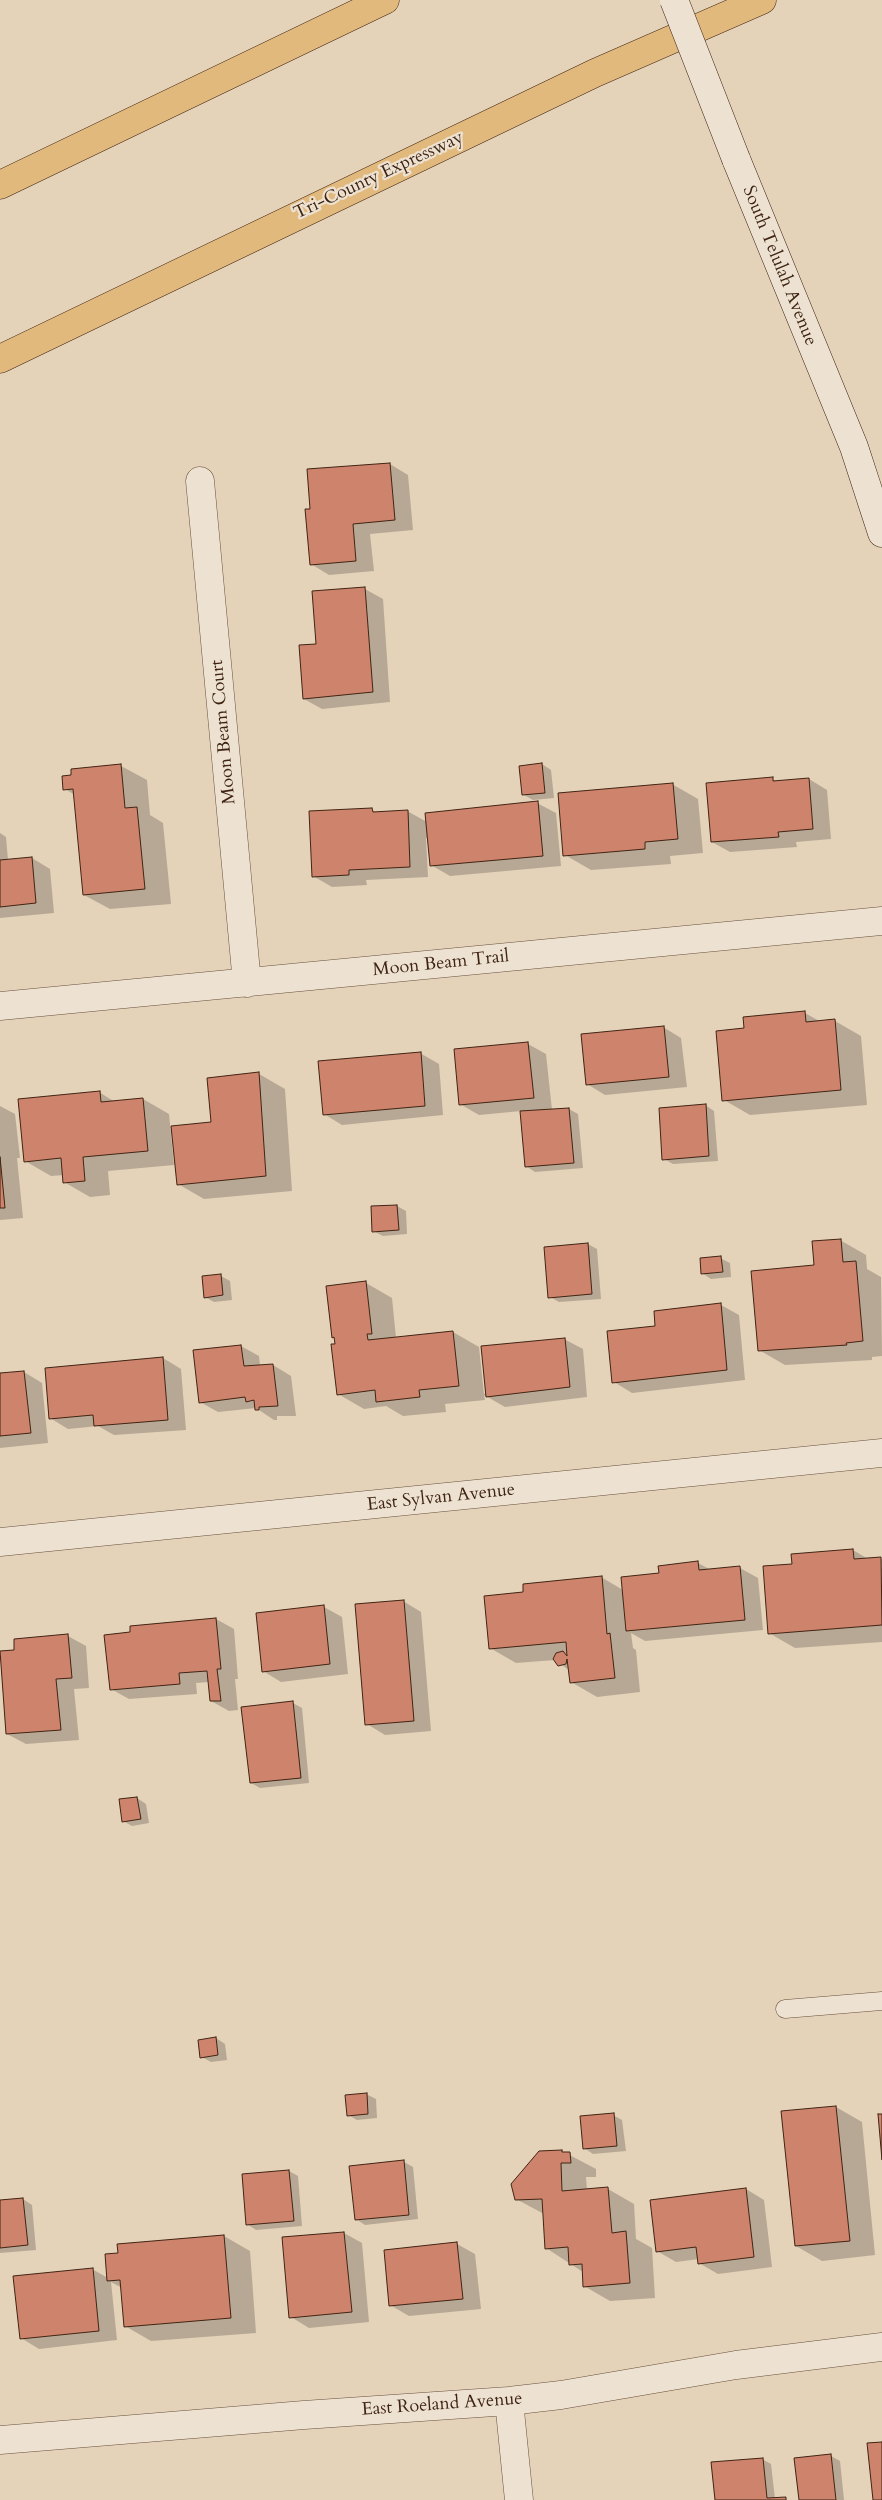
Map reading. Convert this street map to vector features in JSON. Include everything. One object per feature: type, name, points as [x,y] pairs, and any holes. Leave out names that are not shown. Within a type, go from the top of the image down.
[{"type":"highway","points":[[0,185],[385,0]]},
{"type":"highway","name":"Tri-County Expressway","points":[[0,359],[586,77],[762,0]]},
{"type":"street","name":"South Telulah Avenue","points":[[674,0],[736,159],[854,447],[882,532]]},
{"type":"street","name":"Moon Beam Court","points":[[200,481],[247,983]]},
{"type":"street","name":"Moon Beam Trail","points":[[0,1006],[882,921]]},
{"type":"street","name":"East Sylvan Avenue","points":[[0,1542],[882,1453]]},
{"type":"street","name":"East Roeland Avenue","points":[[0,2440],[561,2395],[736,2365],[882,2347]]},
{"type":"street","points":[[509,2400],[519,2500]]},
{"type":"lane","points":[[785,2009],[882,2001]]},
{"type":"building","points":[[390,463],[395,520],[353,524],[356,561],[310,565],[305,509],[310,509],[307,469]]},
{"type":"building","points":[[365,587],[373,692],[303,699],[299,645],[316,644],[312,591]]},
{"type":"building","points":[[542,763],[545,793],[522,795],[519,766]]},
{"type":"building","points":[[121,764],[125,808],[137,807],[145,889],[83,895],[73,789],[63,790],[62,776],[71,775],[71,769]]},
{"type":"building","points":[[773,777],[773,781],[809,778],[813,829],[778,832],[779,837],[711,842],[706,783]]},
{"type":"building","points":[[673,783],[678,839],[645,842],[645,849],[563,856],[558,793]]},
{"type":"building","points":[[538,801],[543,856],[430,866],[425,813]]},
{"type":"building","points":[[372,808],[373,812],[408,810],[410,867],[349,870],[349,875],[312,877],[309,811]]},
{"type":"building","points":[[32,857],[36,903],[0,907],[0,860]]},
{"type":"building","points":[[805,1011],[806,1022],[835,1019],[841,1090],[722,1101],[716,1031],[744,1028],[743,1017]]},
{"type":"building","points":[[664,1026],[669,1077],[586,1085],[581,1034]]},
{"type":"building","points":[[528,1042],[534,1098],[459,1105],[454,1049]]},
{"type":"building","points":[[421,1052],[425,1106],[323,1115],[318,1061]]},
{"type":"building","points":[[259,1072],[266,1176],[177,1185],[171,1126],[211,1122],[207,1078]]},
{"type":"building","points":[[100,1091],[101,1102],[143,1098],[148,1151],[83,1157],[85,1181],[63,1183],[61,1158],[24,1162],[18,1099]]},
{"type":"building","points":[[706,1104],[709,1156],[662,1160],[659,1108]]},
{"type":"building","points":[[569,1108],[574,1163],[525,1167],[520,1111]]},
{"type":"building","points":[[0,1157],[5,1208],[0,1208]]},
{"type":"building","points":[[397,1205],[399,1230],[372,1232],[371,1206]]},
{"type":"building","points":[[841,1239],[843,1262],[856,1261],[863,1341],[846,1343],[847,1345],[758,1351],[751,1271],[814,1265],[812,1241]]},
{"type":"building","points":[[588,1243],[592,1294],[548,1298],[544,1247]]},
{"type":"building","points":[[721,1256],[723,1272],[701,1274],[700,1258]]},
{"type":"building","points":[[221,1274],[223,1295],[204,1298],[202,1276]]},
{"type":"building","points":[[366,1281],[372,1334],[367,1334],[368,1340],[453,1331],[459,1386],[419,1390],[420,1397],[376,1402],[375,1390],[337,1395],[331,1344],[335,1344],[334,1337],[332,1338],[326,1286]]},
{"type":"building","points":[[721,1303],[727,1370],[612,1383],[607,1331],[655,1326],[654,1311]]},
{"type":"building","points":[[565,1338],[570,1387],[486,1397],[481,1346]]},
{"type":"building","points":[[241,1345],[244,1366],[273,1364],[278,1406],[259,1407],[259,1410],[255,1410],[254,1400],[246,1402],[245,1397],[199,1403],[193,1350]]},
{"type":"building","points":[[163,1357],[168,1420],[94,1426],[93,1415],[49,1419],[45,1368]]},
{"type":"building","points":[[24,1371],[31,1433],[0,1436],[0,1373]]},
{"type":"building","points":[[853,1549],[854,1559],[881,1557],[882,1625],[768,1634],[763,1566],[792,1564],[791,1554]]},
{"type":"building","points":[[698,1561],[699,1570],[740,1566],[745,1620],[626,1631],[621,1577],[659,1573],[658,1566]]},
{"type":"building","points":[[602,1576],[607,1634],[610,1633],[615,1678],[570,1683],[567,1659],[566,1664],[558,1666],[553,1659],[556,1653],[563,1651],[567,1656],[566,1642],[489,1649],[484,1596],[523,1592],[523,1584]]},
{"type":"building","points":[[404,1600],[414,1721],[365,1725],[355,1604]]},
{"type":"building","points":[[324,1605],[330,1664],[262,1672],[256,1613]]},
{"type":"building","points":[[216,1618],[221,1669],[217,1669],[221,1701],[210,1701],[207,1671],[179,1673],[180,1684],[110,1690],[104,1635],[130,1632],[130,1626]]},
{"type":"building","points":[[68,1634],[72,1678],[56,1679],[61,1730],[6,1734],[0,1651],[14,1650],[14,1639]]},
{"type":"building","points":[[293,1701],[301,1778],[250,1783],[241,1707]]},
{"type":"building","points":[[137,1797],[141,1819],[122,1822],[119,1799]]},
{"type":"building","points":[[216,2037],[218,2055],[200,2058],[198,2040]]},
{"type":"building","points":[[367,2093],[368,2114],[347,2116],[345,2095]]},
{"type":"building","points":[[836,2106],[850,2241],[795,2246],[781,2111]]},
{"type":"building","points":[[614,2113],[617,2146],[583,2149],[580,2116]]},
{"type":"building","points":[[878,2114],[882,2114],[882,2160]]},
{"type":"building","points":[[562,2150],[562,2152],[570,2152],[571,2163],[561,2163],[562,2191],[608,2187],[612,2233],[626,2231],[630,2283],[583,2287],[582,2264],[569,2265],[568,2247],[545,2249],[542,2199],[515,2200],[511,2184],[539,2151]]},
{"type":"building","points":[[404,2160],[409,2215],[355,2220],[349,2166]]},
{"type":"building","points":[[289,2170],[294,2221],[246,2225],[242,2174]]},
{"type":"building","points":[[746,2188],[754,2257],[698,2264],[696,2247],[656,2252],[650,2200]]},
{"type":"building","points":[[23,2198],[28,2245],[0,2248],[0,2200]]},
{"type":"building","points":[[344,2232],[352,2312],[289,2318],[282,2237]]},
{"type":"building","points":[[224,2235],[231,2318],[124,2327],[120,2280],[107,2281],[105,2254],[118,2253],[117,2244]]},
{"type":"building","points":[[457,2242],[463,2299],[389,2306],[384,2250]]},
{"type":"building","points":[[93,2268],[99,2331],[20,2339],[13,2276]]},
{"type":"building","points":[[882,2442],[882,2500],[873,2500],[867,2443]]},
{"type":"building","points":[[831,2454],[836,2500],[799,2500],[794,2458]]},
{"type":"building","points":[[763,2458],[767,2498],[786,2497],[786,2500],[715,2500],[711,2462]]}]
